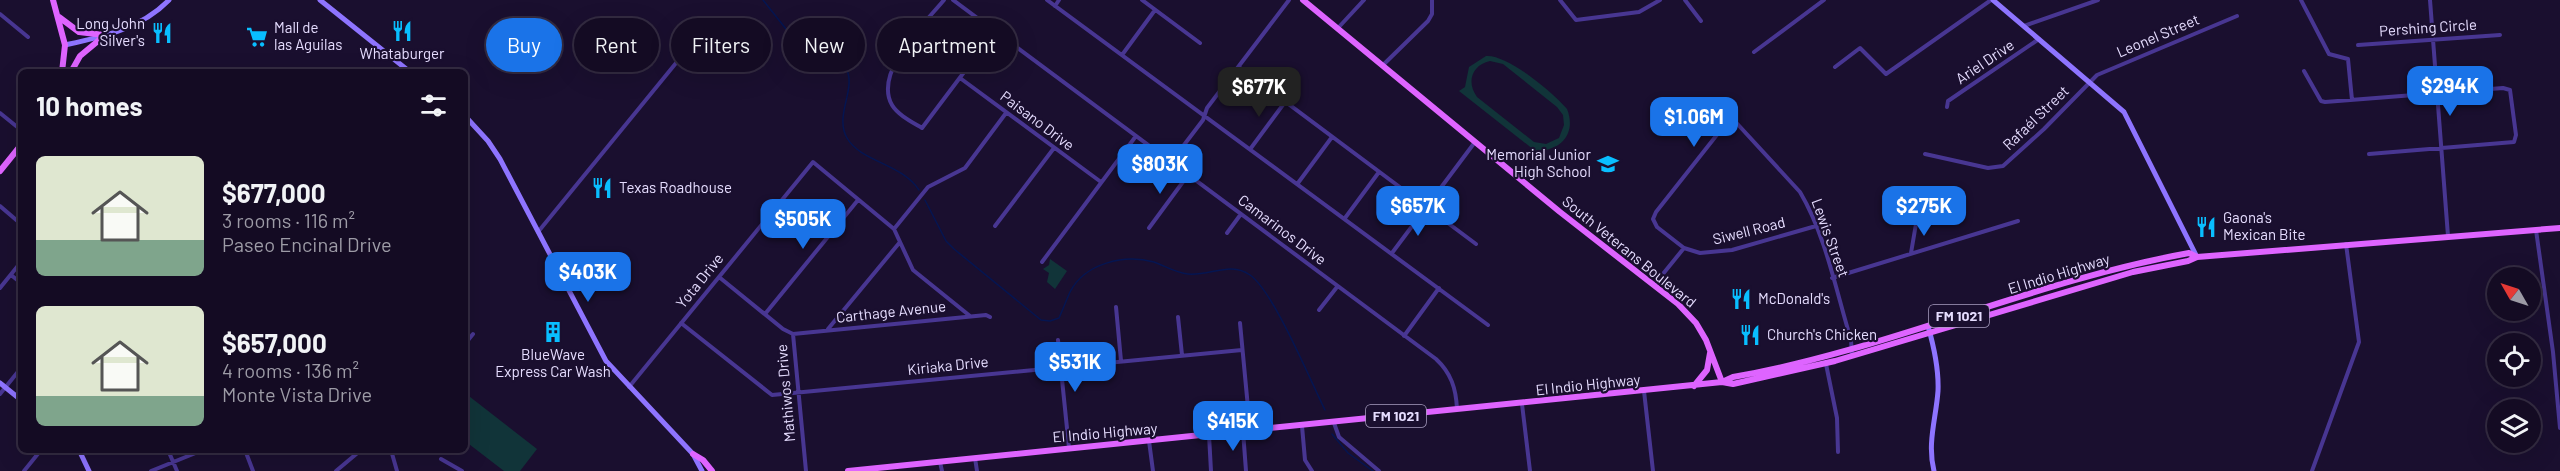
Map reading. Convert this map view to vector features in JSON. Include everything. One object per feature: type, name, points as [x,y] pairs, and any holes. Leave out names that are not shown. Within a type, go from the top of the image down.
[{"type":"main road","points":[[53,0],[65,45],[62,69]]},
{"type":"main road","name":"South Veterans Boulevard","points":[[1303,0],[1688,314],[1710,350],[1722,382]]},
{"type":"main road","points":[[59,17],[79,32],[104,35]]},
{"type":"main road","points":[[73,69],[80,56],[104,35]]},
{"type":"main road","points":[[0,171],[18,149]]},
{"type":"main road","name":"El Indio Highway","points":[[1722,382],[1733,384],[1826,364],[2109,270],[2188,253],[2197,257],[2346,243],[2560,228]]},
{"type":"main road","name":"El Indio Highway","points":[[848,471],[1694,386],[1722,382],[1733,377],[1929,329]]},
{"type":"main road","points":[[1694,386],[1707,370],[1710,350]]},
{"type":"main road","points":[[693,454],[703,460],[712,471]]},
{"type":"street","points":[[65,45],[133,26],[154,14],[169,0]]},
{"type":"street","points":[[320,0],[406,69]]},
{"type":"street","points":[[944,0],[903,50],[891,75],[891,103],[922,128],[964,72]]},
{"type":"street","name":"Camarinos Drive","points":[[953,0],[977,18]]},
{"type":"street","points":[[1047,0],[1205,114],[1488,325]]},
{"type":"street","points":[[1055,6],[1059,0]]},
{"type":"street","points":[[1142,0],[1200,43]]},
{"type":"street","points":[[1171,162],[1289,0]]},
{"type":"street","points":[[1338,28],[1364,0]]},
{"type":"street","points":[[1383,65],[1432,14],[1432,0]]},
{"type":"street","points":[[1560,0],[1576,20],[1639,12],[1660,0]]},
{"type":"street","points":[[1685,0],[1701,21]]},
{"type":"street","points":[[1754,52],[1824,0]]},
{"type":"street","points":[[1835,67],[1860,48],[1886,74],[1992,0],[2115,102],[2127,117],[2197,257]]},
{"type":"street","points":[[2024,26],[2098,0]]},
{"type":"street","points":[[2301,0],[2330,54],[2348,59],[2352,100]]},
{"type":"street","points":[[2430,0],[2448,236]]},
{"type":"street","points":[[1122,55],[1155,10]]},
{"type":"street","points":[[0,14],[28,37]]},
{"type":"street","name":"Leonel Street","points":[[2090,81],[2102,72],[2237,16]]},
{"type":"street","name":"Pershing Circle","points":[[2358,45],[2500,35]]},
{"type":"street","name":"Ariel Drive","points":[[1947,107],[1948,101],[2040,39]]},
{"type":"street","name":"Camarinos Drive","points":[[1017,47],[1447,370],[1454,384],[1457,410]]},
{"type":"street","points":[[1239,67],[1476,244]]},
{"type":"street","points":[[538,232],[671,70]]},
{"type":"street","points":[[2304,71],[2320,101],[2509,88],[2511,92],[2516,135],[2516,140],[2512,142],[2369,154]]},
{"type":"street","name":"Paisano Drive","points":[[960,78],[1101,182]]},
{"type":"street","name":"Rafaél Street","points":[[1925,154],[1988,168],[2003,166],[2052,122],[2090,81]]},
{"type":"street","points":[[1251,148],[1285,102]]},
{"type":"street","points":[[0,113],[18,128]]},
{"type":"street","points":[[894,229],[928,188],[965,168],[1006,113]]},
{"type":"street","name":"Lewis Street","points":[[1659,229],[1653,219],[1656,212],[1731,117],[1800,192],[1816,226],[1851,340],[1852,356]]},
{"type":"street","points":[[468,119],[488,141],[500,159],[599,350],[628,388],[693,454],[702,471]]},
{"type":"street","points":[[1042,262],[1136,136]]},
{"type":"street","points":[[1298,183],[1332,137]]},
{"type":"street","points":[[1392,253],[1475,141]]},
{"type":"street","points":[[995,226],[1054,148]]},
{"type":"street","name":"Yota Drive","points":[[628,388],[813,162],[858,200]]},
{"type":"street","points":[[1345,218],[1379,172]]},
{"type":"street","points":[[1149,228],[1188,175]]},
{"type":"street","points":[[765,314],[858,200],[894,229],[913,270],[970,316]]},
{"type":"street","points":[[0,206],[18,221]]},
{"type":"street","points":[[1227,233],[1241,214]]},
{"type":"street","points":[[1911,253],[1917,218]]},
{"type":"street","points":[[1832,278],[2018,221]]},
{"type":"street","name":"Siwell Road","points":[[1659,229],[1684,248],[1700,253],[1714,253],[1816,226]]},
{"type":"street","points":[[2535,230],[2553,352],[2560,428]]},
{"type":"street","points":[[827,330],[900,242]]},
{"type":"street","points":[[2312,471],[2359,342],[2346,243]]},
{"type":"street","points":[[1654,285],[1684,248]]},
{"type":"street","points":[[0,288],[18,266]]},
{"type":"street","points":[[11,275],[18,281]]},
{"type":"street","name":"Mathiwos Drive","points":[[719,277],[793,334],[806,471]]},
{"type":"street","points":[[1319,310],[1337,286]]},
{"type":"street","points":[[1404,336],[1439,288]]},
{"type":"street","points":[[1116,308],[1121,361]]},
{"type":"street","name":"Carthage Avenue","points":[[793,334],[970,316],[990,317]]},
{"type":"street","points":[[1179,317],[1182,355]]},
{"type":"street","name":"Kiriaka Drive","points":[[681,323],[767,394],[799,393],[1242,350]]},
{"type":"street","points":[[1240,323],[1246,471]]},
{"type":"street","points":[[1929,329],[1938,374],[1937,404],[1930,446],[1934,471]]},
{"type":"street","points":[[468,340],[473,334]]},
{"type":"street","points":[[1058,340],[1069,448]]},
{"type":"street","points":[[1826,364],[1837,418],[1838,452]]},
{"type":"street","points":[[0,394],[3,385],[18,371]]},
{"type":"street","points":[[3,385],[18,398]]},
{"type":"street","points":[[1644,391],[1653,471]]},
{"type":"street","points":[[1522,404],[1530,471]]},
{"type":"street","points":[[1334,423],[1339,437],[1379,471]]},
{"type":"street","points":[[1302,426],[1305,460],[1312,471]]},
{"type":"street","points":[[1209,435],[1211,471]]},
{"type":"street","points":[[1149,441],[1153,471]]},
{"type":"street","points":[[24,471],[39,453]]},
{"type":"street","points":[[80,453],[89,471]]},
{"type":"street","points":[[169,453],[177,471]]},
{"type":"street","points":[[151,471],[196,453]]},
{"type":"street","points":[[245,453],[253,471]]},
{"type":"street","points":[[336,471],[357,453]]},
{"type":"street","points":[[392,453],[397,471]]},
{"type":"street","points":[[975,458],[977,471]]},
{"type":"street","points":[[441,459],[462,471]]},
{"type":"street","points":[[940,462],[942,471]]},
{"type":"green space","points":[[1486,56],[1495,57],[1530,76],[1567,109],[1570,123],[1567,136],[1558,145],[1545,150],[1543,157],[1459,91],[1465,87],[1469,67]],"holes":[[[1490,61],[1503,64],[1557,107],[1563,115],[1564,125],[1559,138],[1546,144],[1534,142],[1477,97],[1472,86],[1475,70]]]},
{"type":"green space","points":[[1050,259],[1067,271],[1055,289],[1047,282],[1049,273],[1043,269],[1049,265]]},
{"type":"green space","points":[[468,395],[537,449],[520,471],[504,471],[468,443]]},
{"type":"waterway","points":[[763,0],[786,29],[846,68],[849,85],[843,120],[847,138],[853,146],[902,174],[919,190]]},
{"type":"waterway","points":[[925,200],[946,241],[1041,320],[1050,321],[1059,318],[1070,292],[1085,274],[1106,263],[1118,260],[1154,262],[1188,274],[1228,269],[1243,271],[1259,284],[1270,299],[1325,410]]},
{"type":"waterway","points":[[1332,434],[1348,453],[1373,471]]},
{"type":"place","name":"Whataburger","points":[[402,31]]},
{"type":"place","name":"Long John Silver's","points":[[162,33]]},
{"type":"place","name":"Mall de las Aguilas","points":[[257,37]]},
{"type":"place","name":"Memorial Junior High School","points":[[1608,164]]},
{"type":"place","name":"Texas Roadhouse","points":[[602,188]]},
{"type":"place","name":"Gaona's Mexican Bite","points":[[2206,227]]},
{"type":"place","name":"McDonald's","points":[[1741,299]]},
{"type":"place","name":"BlueWave Express Car Wash","points":[[553,332]]},
{"type":"place","name":"Church's Chicken","points":[[1750,335]]}]
